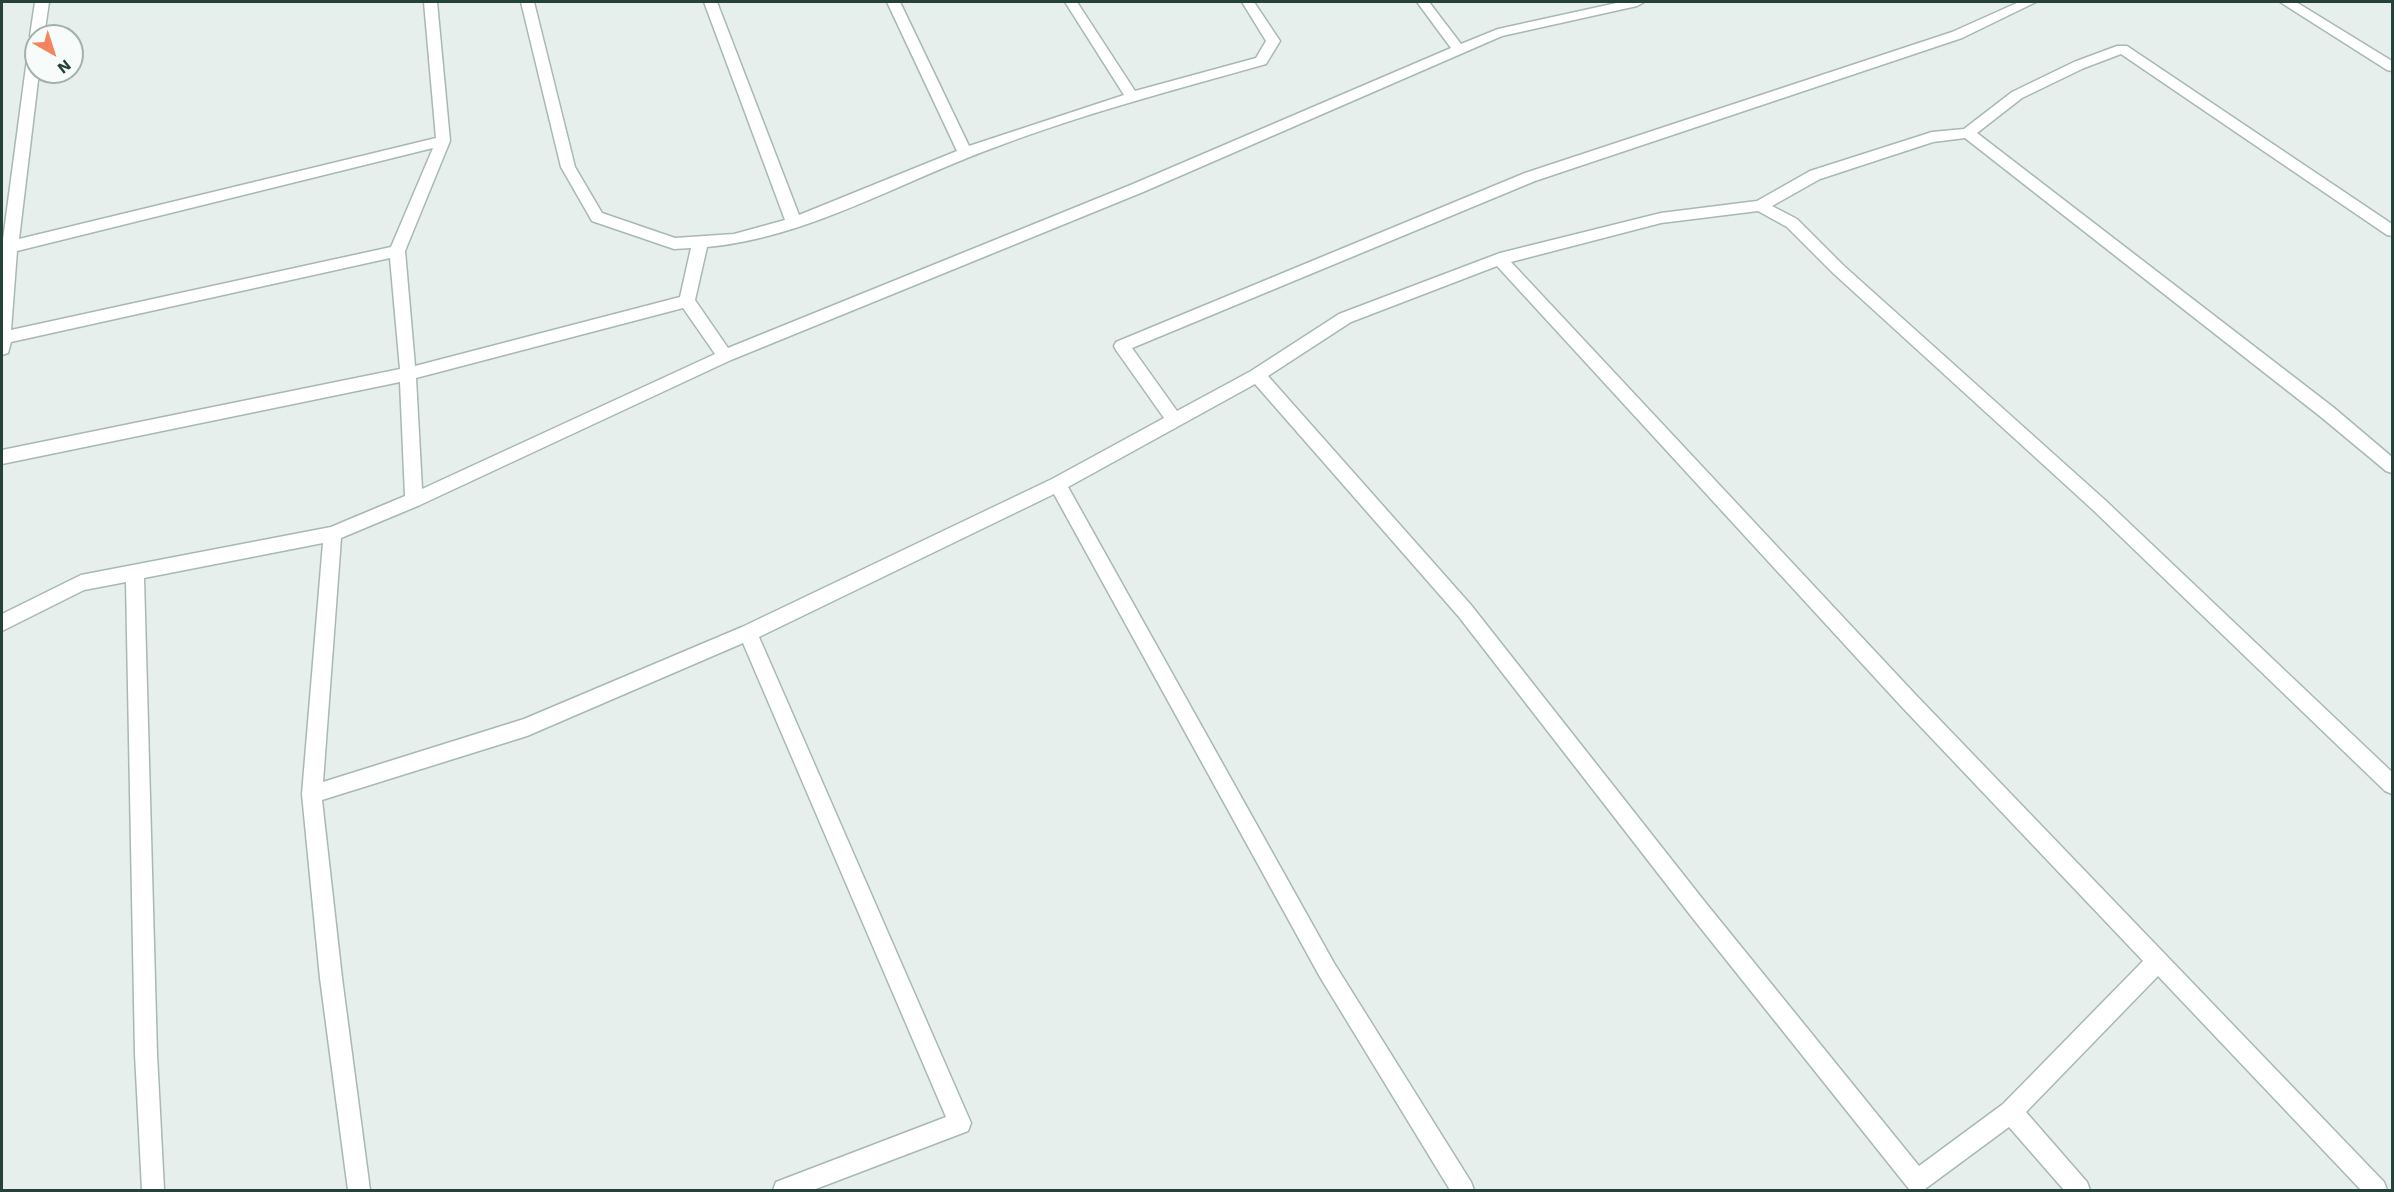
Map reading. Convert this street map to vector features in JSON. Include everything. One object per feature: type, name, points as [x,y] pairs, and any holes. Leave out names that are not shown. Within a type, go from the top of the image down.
[{"type":"street","points":[[39,24],[42,2]]},
{"type":"street","points":[[414,500],[408,374],[397,251],[443,141],[431,2]]},
{"type":"street","points":[[527,2],[568,167],[597,217],[674,244],[734,239],[794,223],[965,153],[1132,97],[1261,61],[1273,41],[1248,2]]},
{"type":"street","points":[[710,2],[794,223]]},
{"type":"street","points":[[893,2],[965,153]]},
{"type":"street","points":[[1071,2],[1132,97]]},
{"type":"street","points":[[1423,2],[1459,50]]},
{"type":"street","points":[[2,623],[81,583],[333,534],[414,500],[725,356],[1138,188],[1498,33],[1637,2]]},
{"type":"street","points":[[1174,420],[1122,346],[1530,177],[1957,35],[2029,2]]},
{"type":"street","points":[[2287,2],[2392,67]]},
{"type":"street","points":[[312,794],[527,727],[748,633],[1058,484],[1257,375],[1345,318],[1500,259],[1661,218],[1760,206],[1815,175],[1932,137],[1968,133],[2017,95],[2079,65],[2122,49],[2392,231]]},
{"type":"street","points":[[31,84],[10,247],[2,344],[397,251]]},
{"type":"street","points":[[1968,133],[2327,412],[2392,466]]},
{"type":"street","points":[[10,247],[443,141]]},
{"type":"street","points":[[1760,206],[1792,223],[1838,269],[2099,505],[2392,785]]},
{"type":"street","points":[[700,242],[687,301],[725,356]]},
{"type":"street","points":[[1500,259],[1907,699],[2376,1191]]},
{"type":"street","points":[[2,457],[408,374],[687,301]]},
{"type":"street","points":[[1257,375],[1465,611],[1698,909],[1910,1186],[2011,1112],[2157,962]]},
{"type":"street","points":[[1058,484],[1327,970],[1463,1191]]},
{"type":"street","points":[[333,534],[312,794],[331,978],[359,1191]]},
{"type":"street","points":[[135,572],[146,1054],[153,1191]]},
{"type":"street","points":[[748,633],[960,1123],[784,1191]]},
{"type":"street","points":[[2011,1112],[2079,1191]]}]
